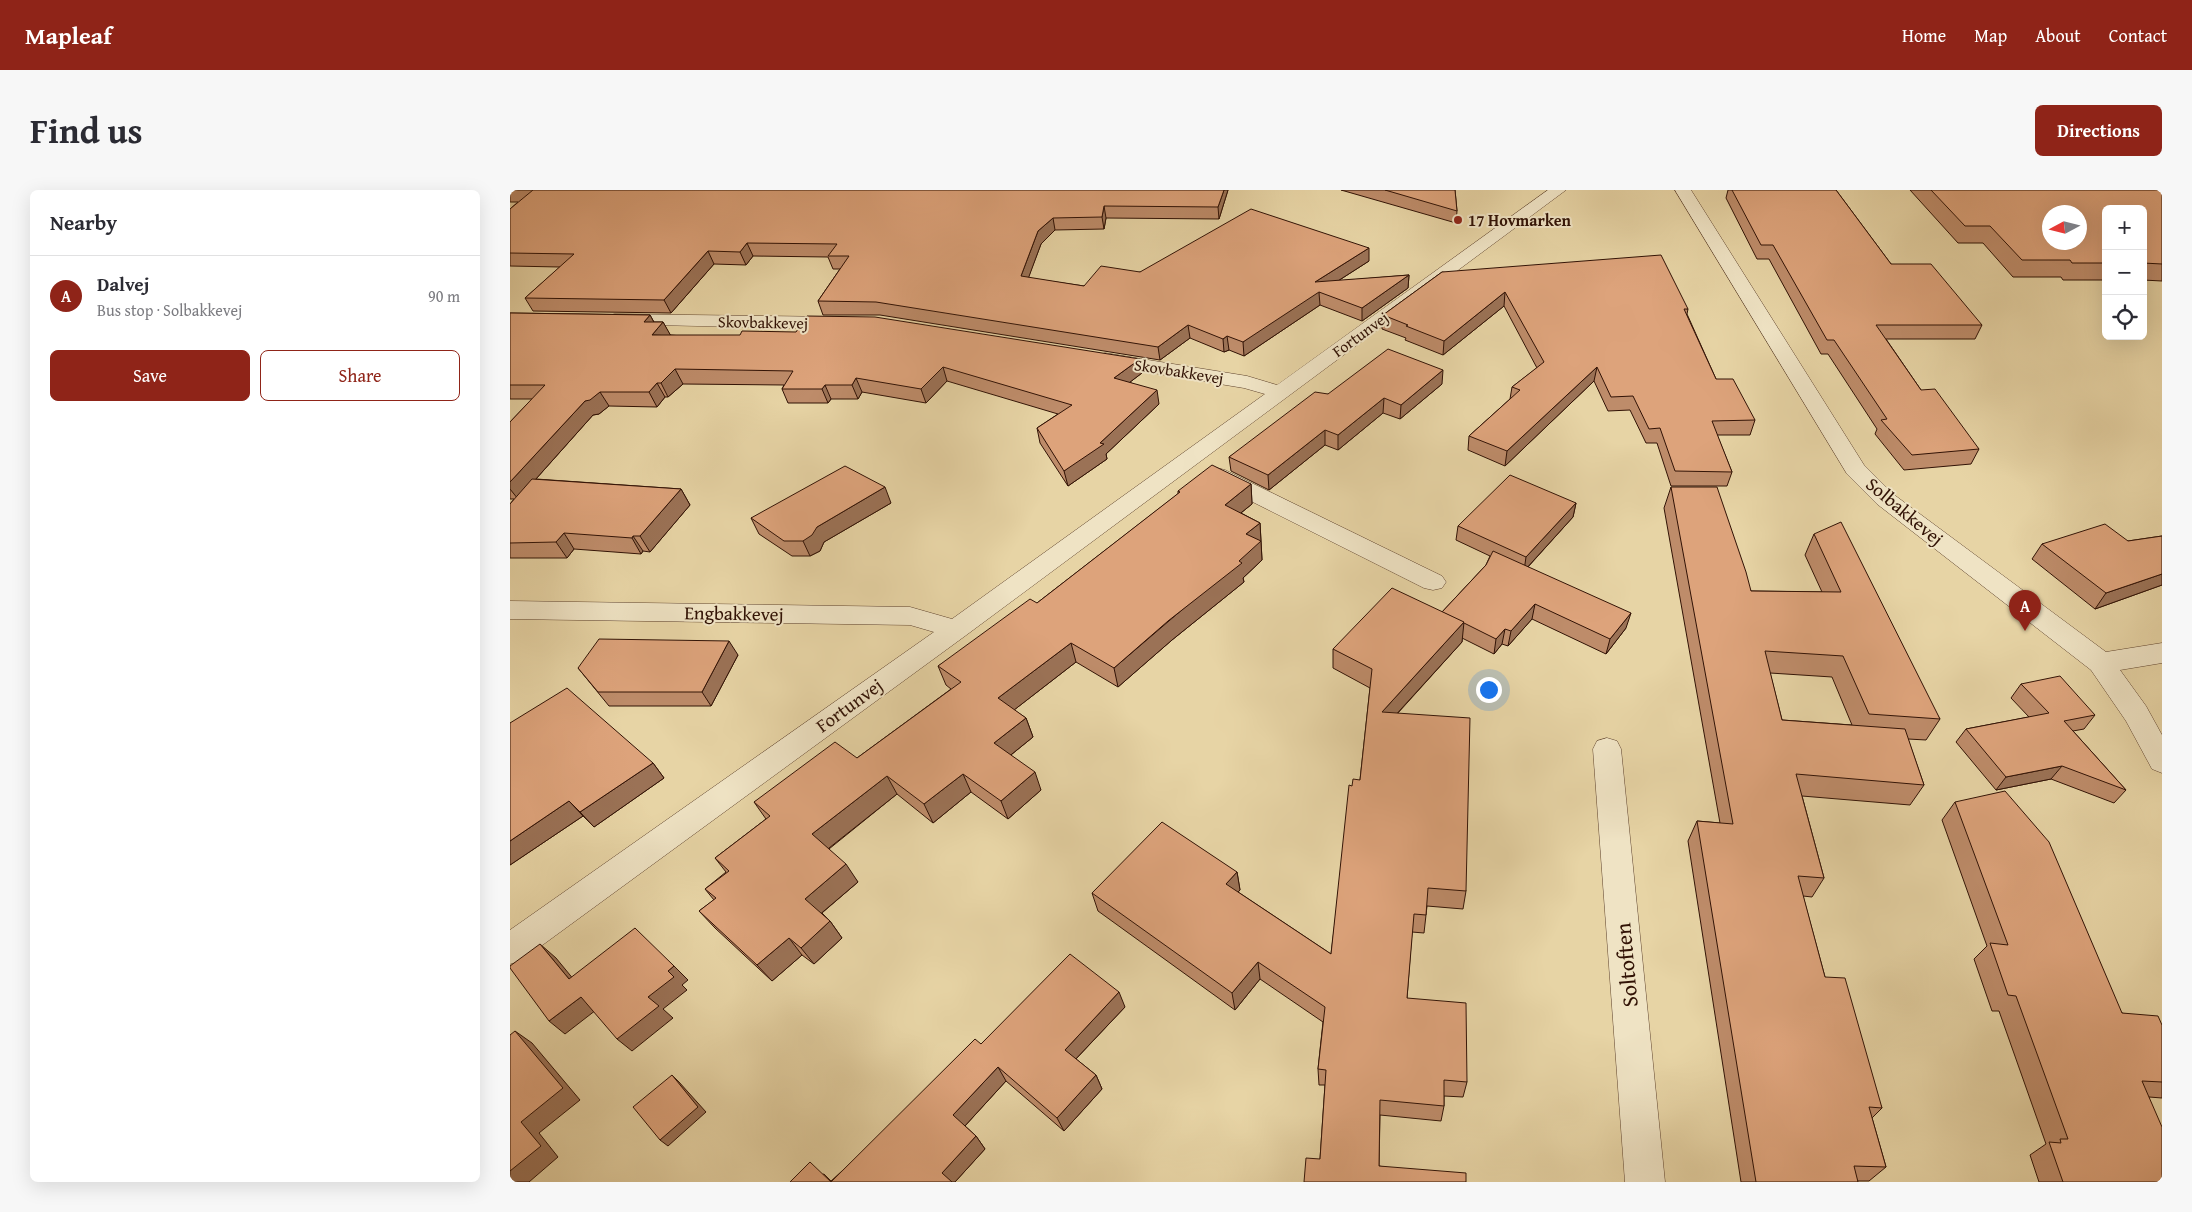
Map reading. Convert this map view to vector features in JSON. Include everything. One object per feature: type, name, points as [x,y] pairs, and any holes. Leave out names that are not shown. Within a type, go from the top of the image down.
[{"type":"street","name":"Fortunvej","points":[[510,949],[1188,461],[1558,190]]},
{"type":"street","name":"Solbakkevej","points":[[1683,190],[1856,469],[1885,499],[2101,663],[2136,714],[2162,761]]},
{"type":"street","name":"Skovbakkevej","points":[[599,320],[861,323]]},
{"type":"street","name":"Skovbakkevej","points":[[1083,355],[1247,382],[1280,392]]},
{"type":"street","points":[[1188,461],[1433,582]]},
{"type":"street","name":"Engbakkevej","points":[[510,610],[910,616],[956,629]]},
{"type":"street","points":[[2101,663],[2162,653]]},
{"type":"street","name":"Soltoften","points":[[1607,749],[1645,1182]]},
{"type":"building","points":[[533,190],[1224,190],[1218,207],[1104,206],[1102,217],[1053,218],[1038,231],[1021,276],[1084,286],[1101,266],[1140,272],[1251,209],[1369,248],[1315,282],[1409,275],[1362,308],[1319,292],[1243,342],[1227,336],[1223,339],[1188,325],[1158,347],[876,302],[818,301],[849,256],[828,256],[837,244],[747,243],[740,252],[708,251],[664,300],[525,298],[574,254],[510,253],[510,209]]},
{"type":"building","points":[[1385,190],[1455,190],[1457,211]]},
{"type":"building","points":[[1732,190],[1836,190],[1891,264],[1931,264],[1982,325],[1876,325],[1921,390],[1935,389],[1979,449],[1912,455],[1881,420],[1887,419],[1834,340],[1827,340],[1773,245],[1761,245]]},
{"type":"building","points":[[1931,190],[2162,190],[2162,264],[2147,263],[2147,205],[2102,205],[2102,263],[2072,263],[2070,260],[2022,260],[1990,226],[1965,226]]},
{"type":"building","points":[[1661,255],[1688,309],[1684,309],[1716,379],[1733,379],[1755,420],[1712,421],[1732,472],[1675,471],[1660,428],[1649,429],[1633,396],[1611,397],[1597,367],[1507,451],[1469,436],[1520,390],[1512,387],[1544,362],[1505,292],[1444,341],[1383,315],[1442,272]]},
{"type":"building","points":[[510,313],[650,315],[644,322],[663,322],[652,335],[740,335],[742,331],[796,332],[807,316],[875,317],[1140,359],[1114,378],[1157,390],[1100,443],[1104,444],[1064,471],[1037,428],[1072,405],[943,367],[921,389],[856,378],[852,385],[825,385],[822,389],[782,389],[793,371],[675,369],[649,392],[600,392],[590,400],[585,401],[510,482],[510,422],[545,385],[510,385]]},
{"type":"building","points":[[1388,349],[1443,370],[1401,405],[1384,398],[1338,435],[1325,430],[1268,475],[1229,457],[1315,392],[1328,394]]},
{"type":"building","points":[[1212,465],[1251,484],[1225,505],[1260,523],[1246,534],[1261,541],[1239,561],[1242,563],[1168,621],[1114,668],[1071,643],[998,698],[1026,718],[994,743],[1035,772],[1001,801],[963,774],[924,804],[887,776],[812,834],[846,864],[805,899],[830,921],[801,948],[789,938],[757,965],[699,911],[716,898],[705,889],[729,871],[715,858],[770,816],[754,802],[835,742],[857,758],[961,682],[938,666],[1030,599],[1037,603]]},
{"type":"building","points":[[845,466],[885,487],[817,527],[812,535],[803,541],[784,541],[751,518]]},
{"type":"building","points":[[1510,475],[1576,503],[1526,557],[1458,526]]},
{"type":"building","points":[[532,479],[681,489],[640,536],[633,536],[632,538],[564,533],[556,542],[510,543],[510,504]]},
{"type":"building","points":[[1671,487],[1717,487],[1751,591],[1841,592],[1814,534],[1841,522],[1940,719],[1869,714],[1843,656],[1765,651],[1782,720],[1905,729],[1924,785],[1796,774],[1824,878],[1798,876],[1825,977],[1845,978],[1882,1108],[1869,1107],[1886,1167],[1854,1166],[1858,1182],[1756,1182],[1697,821],[1733,824]]},
{"type":"building","points":[[2105,524],[2128,541],[2162,536],[2162,574],[2106,593],[2042,544]]},
{"type":"building","points":[[1493,551],[1631,613],[1610,639],[1535,604],[1511,631],[1505,629],[1496,639],[1442,612],[1486,565]]},
{"type":"building","points":[[1392,588],[1464,622],[1382,712],[1470,718],[1466,891],[1428,888],[1426,915],[1414,914],[1407,998],[1466,1003],[1467,1082],[1444,1080],[1444,1106],[1380,1100],[1379,1166],[1466,1173],[1466,1182],[1304,1182],[1306,1158],[1320,1159],[1326,1070],[1318,1069],[1325,1007],[1258,962],[1232,993],[1092,893],[1162,822],[1237,872],[1226,884],[1331,954],[1349,785],[1352,786],[1353,779],[1360,780],[1372,669],[1333,649]]},
{"type":"building","points":[[599,639],[729,641],[702,692],[598,692],[578,668]]},
{"type":"building","points":[[2060,676],[2095,715],[2064,721],[2126,790],[2062,766],[2006,777],[1966,729],[2049,713],[2021,684]]},
{"type":"building","points":[[567,688],[653,763],[580,812],[569,801],[510,841],[510,723]]},
{"type":"building","points":[[2005,791],[2049,842],[2122,1013],[2158,1016],[2162,1025],[2162,1082],[2142,1081],[2162,1127],[2162,1182],[2063,1182],[2049,1142],[2061,1143],[2060,1139],[2068,1139],[2016,996],[2008,995],[1990,943],[2008,945],[1955,802]]},
{"type":"building","points":[[635,928],[674,966],[668,971],[674,977],[648,997],[659,1006],[617,1039],[581,997],[549,1021],[510,968],[510,966],[540,944],[569,979]]},
{"type":"building","points":[[1070,954],[1119,992],[1065,1050],[1096,1075],[1057,1118],[998,1067],[953,1115],[976,1136],[942,1173],[952,1182],[831,1182],[975,1039],[981,1044]]},
{"type":"building","points":[[515,1031],[563,1088],[521,1122],[541,1146],[510,1171],[510,1035]]},
{"type":"building","points":[[672,1075],[698,1107],[660,1140],[633,1107]]},
{"type":"building","points":[[810,1162],[831,1182],[790,1182]]},
{"type":"place","name":"17 Hovmarken","points":[[1458,220]]},
{"type":"place","name":"Dalvej","points":[[2025,631]]}]
